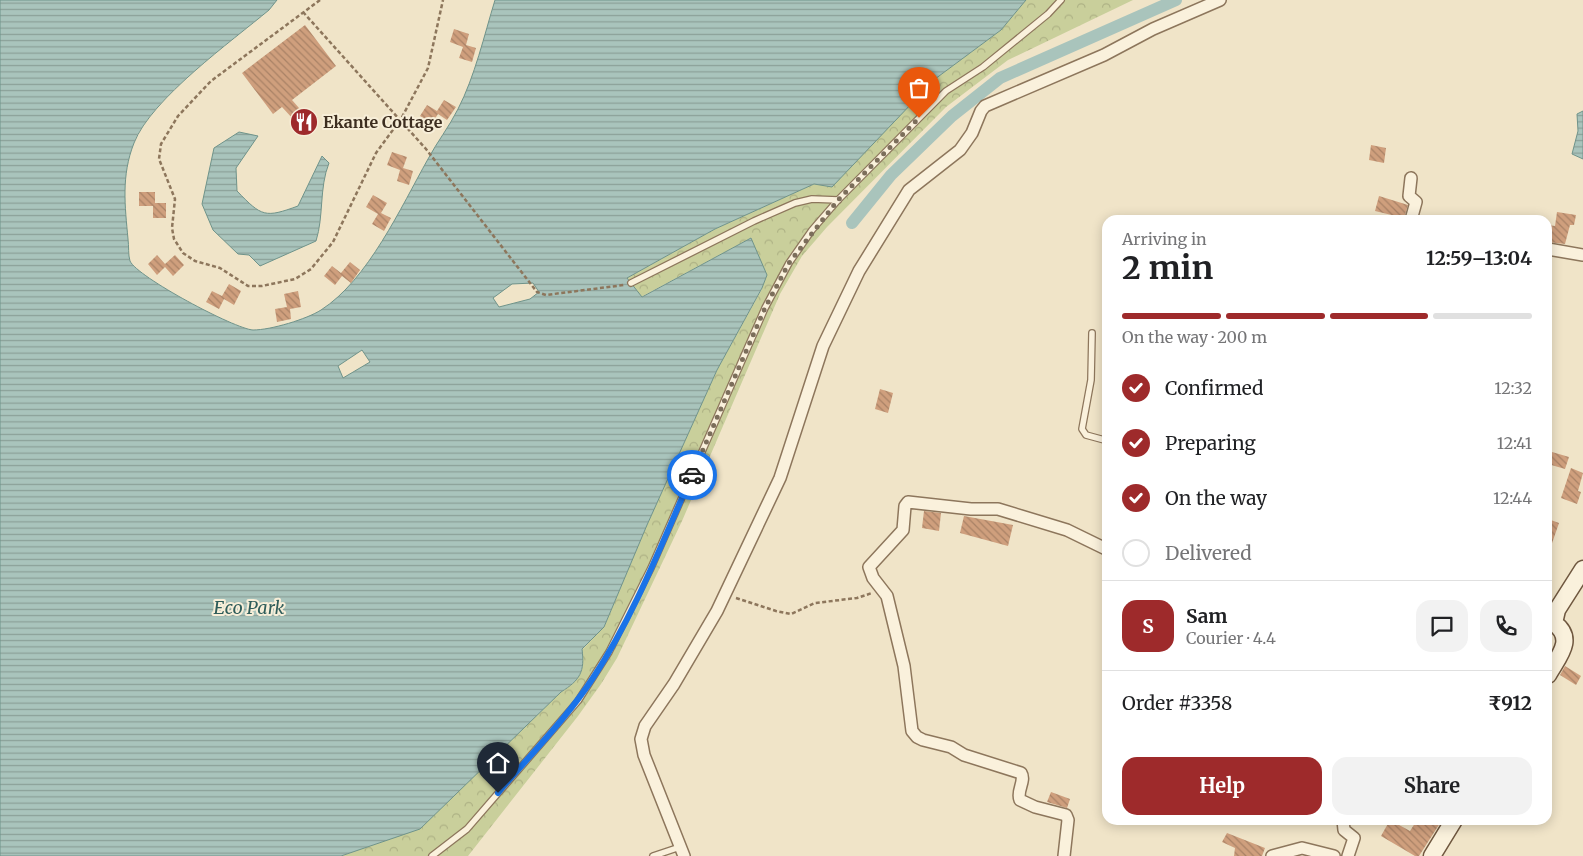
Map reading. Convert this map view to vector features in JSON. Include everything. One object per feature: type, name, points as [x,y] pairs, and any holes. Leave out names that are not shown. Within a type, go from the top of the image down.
[{"type":"street","points":[[682,852],[644,755],[641,739],[644,726],[674,684],[726,595],[780,478],[828,334],[859,271],[909,190],[960,150],[972,133],[980,111],[986,106],[1104,55],[1153,29],[1220,0]]},
{"type":"street","points":[[1411,178],[1408,196],[1416,202],[1412,215]]},
{"type":"street","points":[[1552,250],[1583,255]]},
{"type":"street","points":[[1064,856],[1068,820],[1066,816],[1020,800],[1018,793],[1023,778],[1021,773],[964,755],[951,747],[923,740],[917,737],[912,730],[904,666],[887,596],[873,578],[869,567],[903,530],[905,506],[908,502],[971,509],[998,509],[1067,530],[1102,546]]},
{"type":"street","points":[[1552,619],[1583,569]]},
{"type":"street","points":[[1552,623],[1562,629],[1565,636],[1564,643],[1552,667]]},
{"type":"street","points":[[1344,825],[1344,830],[1354,838],[1348,856]]},
{"type":"street","points":[[1432,856],[1451,825]]},
{"type":"street","points":[[1272,856],[1302,848],[1334,856]]},
{"type":"lane","points":[[432,856],[467,829],[578,701],[610,652],[651,568],[765,308],[789,263],[838,200],[946,91],[983,67],[1048,14],[1062,0]]},
{"type":"lane","points":[[631,283],[754,221],[795,203],[812,199],[838,200]]},
{"type":"lane","points":[[1092,333],[1091,380],[1082,429],[1086,435],[1102,439]]},
{"type":"lane","points":[[653,856],[682,852]]},
{"type":"path","points":[[320,0],[211,81],[178,116],[161,144],[159,159],[175,199],[172,228],[174,239],[183,252],[195,261],[220,268],[248,286],[262,286],[295,279],[311,269],[334,242],[376,152],[401,119],[428,68],[443,0]]},
{"type":"path","points":[[303,11],[401,119],[540,294],[631,283]]},
{"type":"path","points":[[726,595],[790,614],[815,603],[867,596],[880,585]]},
{"type":"green space","points":[[1026,0],[1133,0],[1008,60],[946,107],[827,227],[802,256],[780,294],[682,521],[617,658],[578,716],[468,856],[341,856],[420,828],[580,675],[583,664],[582,650],[604,627],[647,525],[717,370],[762,289],[751,238],[641,297],[627,278],[715,229],[814,184],[823,184],[935,79],[1001,30]]},
{"type":"water","name":"Eco Park","points":[[0,0],[277,0],[269,10],[194,72],[157,108],[143,126],[134,143],[127,167],[126,179],[125,203],[130,261],[137,269],[167,290],[227,321],[253,330],[288,323],[321,310],[338,297],[368,262],[395,220],[458,109],[474,70],[495,0],[1026,0],[1001,30],[935,79],[832,187],[814,184],[715,229],[627,278],[642,297],[751,238],[767,275],[762,288],[717,370],[647,525],[604,627],[582,649],[583,664],[580,675],[420,829],[341,856],[0,856]],"holes":[[[533,283],[539,292],[530,299],[499,307],[493,298],[512,284]],[[362,350],[370,362],[343,378],[338,366]]]},
{"type":"water","points":[[1583,111],[1583,159],[1572,154],[1578,131],[1577,114]]},
{"type":"water","points":[[239,132],[258,136],[236,168],[237,191],[252,206],[264,213],[278,212],[298,206],[322,156],[329,163],[324,182],[316,241],[260,266],[249,255],[238,254],[213,230],[202,204],[214,148]]},
{"type":"building","points":[[305,25],[336,66],[292,100],[313,124],[305,132],[282,107],[273,114],[242,73]]},
{"type":"building","points":[[454,29],[469,34],[466,45],[476,48],[472,62],[459,58],[463,47],[450,42]]},
{"type":"building","points":[[444,100],[456,107],[447,120],[438,114],[432,123],[420,116],[427,105],[437,111]]},
{"type":"building","points":[[1371,145],[1386,148],[1384,163],[1369,160]]},
{"type":"building","points":[[392,152],[407,157],[403,168],[413,171],[409,185],[397,181],[400,170],[387,165]]},
{"type":"building","points":[[139,192],[155,192],[155,203],[166,203],[166,218],[153,218],[153,206],[139,206]]},
{"type":"building","points":[[373,195],[387,203],[381,213],[391,218],[384,231],[372,224],[378,214],[366,207]]},
{"type":"building","points":[[1379,196],[1408,205],[1405,215],[1392,215],[1375,211]]},
{"type":"building","points":[[1557,212],[1576,215],[1574,225],[1570,225],[1565,244],[1552,242],[1552,226],[1555,226]]},
{"type":"building","points":[[157,255],[165,264],[175,255],[184,265],[173,276],[165,267],[157,275],[148,264]]},
{"type":"building","points":[[350,262],[360,270],[351,283],[342,276],[335,285],[324,276],[332,266],[341,273]]},
{"type":"building","points":[[229,284],[241,291],[234,305],[224,299],[219,309],[206,302],[212,291],[222,296]]},
{"type":"building","points":[[298,291],[301,307],[290,309],[291,319],[277,322],[275,309],[287,307],[284,294]]},
{"type":"building","points":[[880,389],[893,393],[888,413],[875,409]]},
{"type":"building","points":[[1552,452],[1569,457],[1565,469],[1552,465]]},
{"type":"building","points":[[1571,468],[1583,473],[1578,491],[1581,492],[1577,504],[1561,498]]},
{"type":"building","points":[[924,511],[941,513],[939,531],[922,528]]},
{"type":"building","points":[[964,516],[1013,525],[1008,546],[960,533]]},
{"type":"building","points":[[1552,520],[1559,523],[1552,543]]},
{"type":"building","points":[[1565,666],[1581,676],[1576,685],[1560,675]]},
{"type":"building","points":[[1051,792],[1070,799],[1067,808],[1047,802]]},
{"type":"building","points":[[1387,825],[1399,825],[1410,831],[1414,825],[1439,825],[1419,856],[1415,856],[1381,836]]},
{"type":"building","points":[[1227,833],[1265,848],[1262,856],[1234,856],[1235,848],[1222,842]]},
{"type":"waterway","points":[[852,223],[891,175],[952,116],[1000,78],[1176,0]]},
{"type":"way so far","points":[[692,475],[765,308],[789,263],[812,230],[838,200],[919,118]]},
{"type":"place","name":"Ekante Cottage","points":[[304,122]]},
{"type":"route","points":[[498,793],[578,701],[610,652],[651,568],[692,475]]}]
